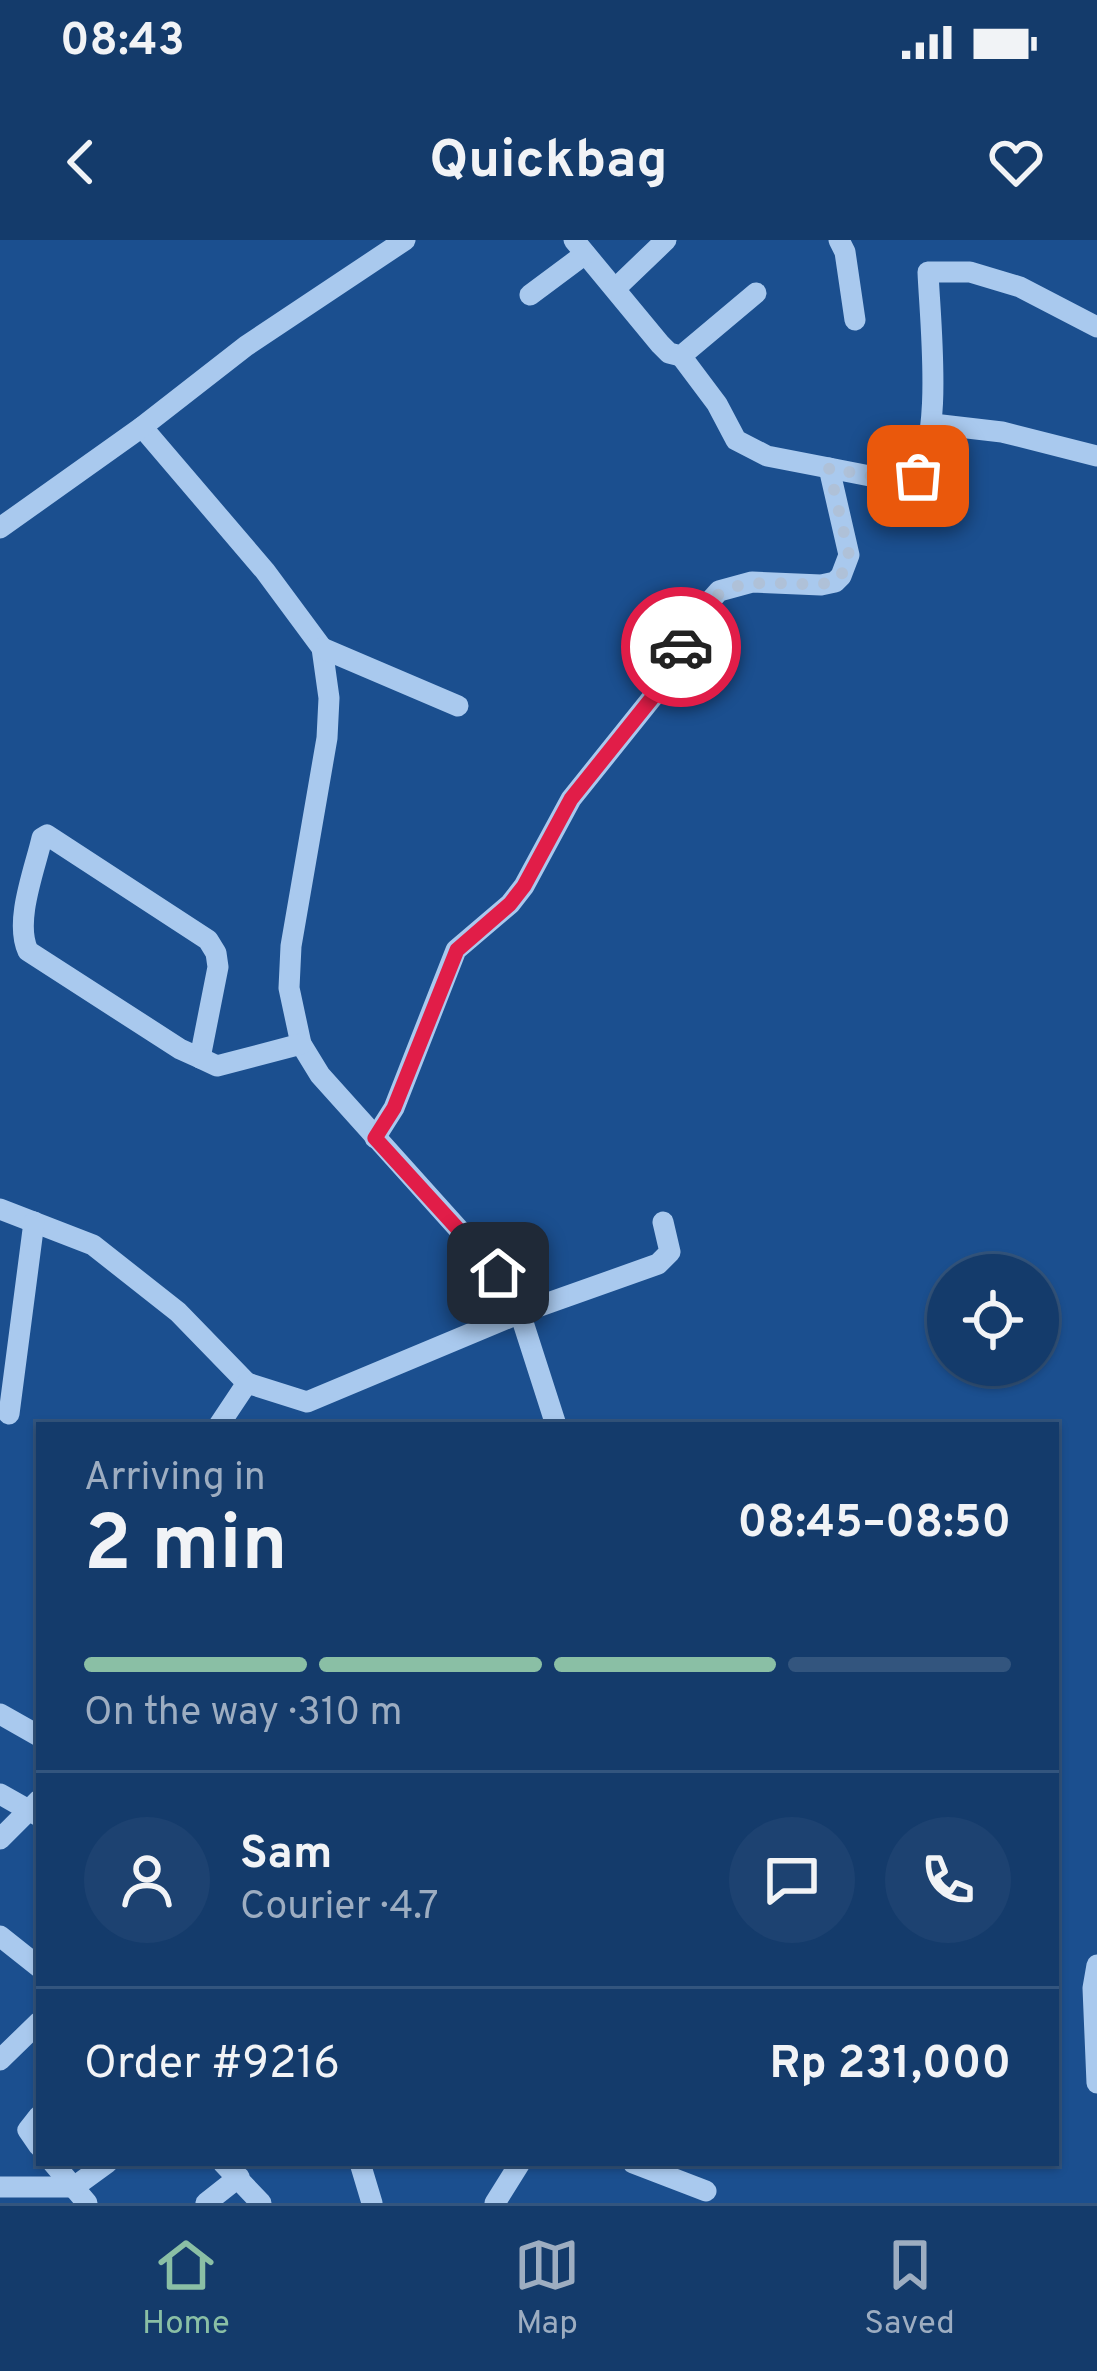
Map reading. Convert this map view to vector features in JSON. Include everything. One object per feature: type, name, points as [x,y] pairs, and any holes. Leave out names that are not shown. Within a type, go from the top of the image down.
[{"type":"street","points":[[0,528],[246,346],[405,240]]},
{"type":"street","points":[[616,288],[666,240]]},
{"type":"street","points":[[838,240],[845,252],[855,320]]},
{"type":"street","points":[[530,295],[579,247],[660,344],[682,356],[736,440],[767,456],[911,484],[918,476],[933,424],[928,272],[970,272],[1019,287],[1097,327]]},
{"type":"street","points":[[682,356],[756,293]]},
{"type":"street","points":[[933,424],[1001,432],[1097,456]]},
{"type":"street","points":[[142,427],[265,571],[322,648],[327,738],[291,946],[289,988],[301,1044],[320,1075],[498,1273],[520,1313],[555,1422]]},
{"type":"street","points":[[375,1138],[394,1108],[457,950],[524,886],[571,799],[664,683],[694,619],[719,591],[752,582],[821,584],[841,576],[849,555],[829,468]]},
{"type":"street","points":[[322,648],[458,706]]},
{"type":"street","points":[[200,1058],[218,967],[208,940],[47,835],[41,838],[25,917],[23,944],[28,951],[180,1049],[217,1066],[301,1044]]},
{"type":"street","points":[[0,1209],[93,1245],[178,1312],[247,1383],[306,1413],[520,1313],[667,1259],[669,1243],[663,1222]]},
{"type":"street","points":[[9,1414],[7,1379],[34,1222]]},
{"type":"street","points":[[221,1422],[247,1383]]},
{"type":"street","points":[[0,1714],[36,1734]]},
{"type":"street","points":[[0,1795],[36,1808],[0,1839]]},
{"type":"street","points":[[0,1936],[36,1964]]},
{"type":"street","points":[[1097,1966],[1093,1988],[1097,2083]]},
{"type":"street","points":[[0,2060],[36,2025]]},
{"type":"street","points":[[56,2166],[80,2195]]},
{"type":"street","points":[[80,2195],[104,2166]]},
{"type":"street","points":[[361,2166],[372,2203]]},
{"type":"street","points":[[504,2200],[519,2166]]},
{"type":"street","points":[[641,2166],[706,2191]]},
{"type":"street","points":[[206,2203],[231,2170],[261,2203]]},
{"type":"street","points":[[0,2187],[80,2195]]},
{"type":"way so far","points":[[681,647],[694,619],[719,591],[752,582],[821,584],[836,582],[841,576],[849,555],[829,468],[911,484],[918,476]]},
{"type":"route","points":[[498,1273],[375,1138],[394,1108],[457,950],[524,886],[571,799],[664,683],[681,647]]}]
